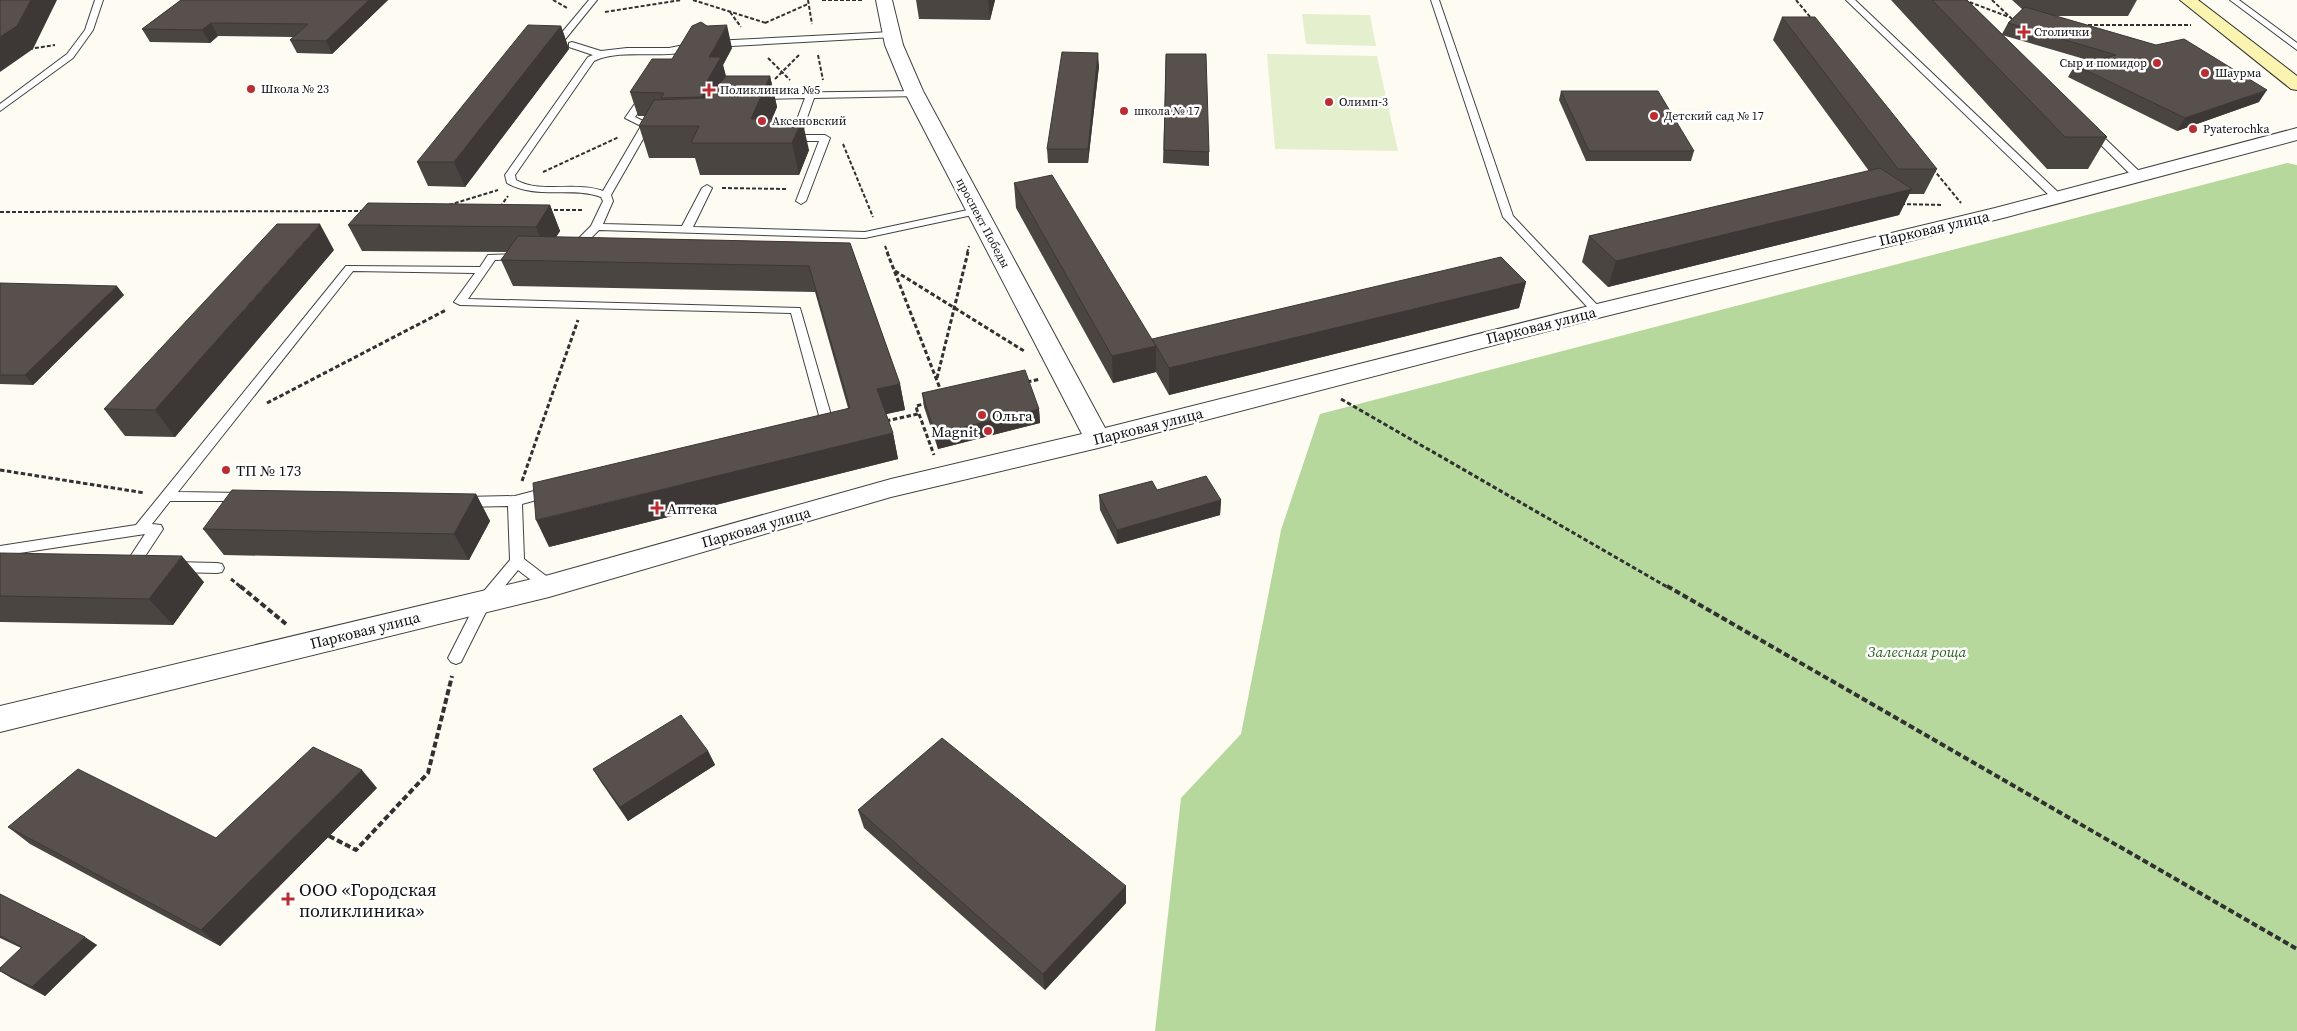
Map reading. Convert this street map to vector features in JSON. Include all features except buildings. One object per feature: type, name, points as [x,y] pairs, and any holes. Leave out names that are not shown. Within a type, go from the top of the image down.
[{"type":"main road","points":[[2188,0],[2297,85]]},
{"type":"street","name":"проспект Победы","points":[[884,0],[891,35],[917,94],[1098,439]]},
{"type":"street","name":"Парковая улица","points":[[0,719],[549,586],[891,488],[1098,439],[2296,135]]},
{"type":"lane","points":[[0,108],[70,56],[89,30],[99,0]]},
{"type":"lane","points":[[593,0],[557,44],[568,45],[600,54],[671,55],[702,44]]},
{"type":"lane","points":[[1435,0],[1508,217],[1597,311]]},
{"type":"lane","points":[[1850,0],[2057,197]]},
{"type":"lane","points":[[2234,0],[2297,47]]},
{"type":"lane","points":[[713,44],[891,35]]},
{"type":"lane","points":[[600,54],[591,59],[510,175],[510,181],[522,187],[584,188],[606,195]]},
{"type":"lane","points":[[652,84],[630,118],[646,125],[660,127]]},
{"type":"lane","points":[[752,96],[917,94]]},
{"type":"lane","points":[[801,201],[825,138],[795,138],[810,96]]},
{"type":"lane","points":[[2081,121],[2137,174]]},
{"type":"lane","points":[[566,257],[596,226],[608,202],[606,195],[646,125]]},
{"type":"lane","points":[[686,230],[707,188]]},
{"type":"lane","points":[[596,226],[832,236],[865,235],[977,211]]},
{"type":"lane","points":[[460,302],[492,257],[532,257]]},
{"type":"lane","points":[[140,529],[350,268],[482,270]]},
{"type":"lane","points":[[460,302],[796,310],[827,422],[808,427]]},
{"type":"lane","points":[[450,502],[515,501],[562,489]]},
{"type":"lane","points":[[165,496],[253,498]]},
{"type":"lane","points":[[456,658],[484,601],[517,561],[515,501]]},
{"type":"lane","points":[[0,551],[140,529],[156,529],[131,566]]},
{"type":"lane","points":[[517,561],[549,586]]},
{"type":"lane","points":[[0,562],[19,562]]},
{"type":"lane","points":[[112,565],[217,568]]},
{"type":"path","points":[[580,16],[681,0]]},
{"type":"path","points":[[693,0],[773,26]]},
{"type":"path","points":[[822,0],[884,0]]},
{"type":"path","points":[[1796,0],[1815,23]]},
{"type":"path","points":[[1964,0],[2022,20]]},
{"type":"path","points":[[1992,0],[2012,18]]},
{"type":"path","points":[[765,23],[808,4]]},
{"type":"path","points":[[2079,24],[2196,26]]},
{"type":"path","points":[[752,96],[815,39]]},
{"type":"path","points":[[21,50],[81,41]]},
{"type":"path","points":[[448,205],[515,185],[646,125]]},
{"type":"path","points":[[825,138],[841,138],[944,399]]},
{"type":"path","points":[[1933,168],[1964,206],[1955,206]]},
{"type":"path","points":[[707,188],[806,189]]},
{"type":"path","points":[[1900,204],[1946,205]]},
{"type":"path","points":[[546,210],[604,210]]},
{"type":"path","points":[[0,212],[369,211]]},
{"type":"path","points":[[498,211],[507,211]]},
{"type":"path","points":[[937,379],[977,211]]},
{"type":"path","points":[[894,271],[1029,354]]},
{"type":"path","points":[[265,404],[460,302]]},
{"type":"path","points":[[515,501],[583,305]]},
{"type":"path","points":[[1026,382],[1063,374]]},
{"type":"path","points":[[1314,384],[2297,949]]},
{"type":"path","points":[[935,401],[916,406],[943,476]]},
{"type":"path","points":[[885,422],[918,414]]},
{"type":"path","points":[[0,470],[165,496]]},
{"type":"path","points":[[217,568],[310,644]]},
{"type":"path","points":[[329,836],[356,850],[428,774],[456,658]]},
{"type":"green space","points":[[1302,14],[1370,15],[1376,46],[1306,44]]},
{"type":"green space","name":"Олимп-3","points":[[1267,54],[1377,56],[1398,151],[1275,149]]},
{"type":"green space","name":"Залесная роща","points":[[2287,163],[2297,165],[2297,1031],[1155,1031],[1181,798],[1241,734],[1281,530],[1320,414]]},
{"type":"place","name":"Столички","points":[[2024,32]]},
{"type":"place","name":"Сыр и помидор","points":[[2157,63]]},
{"type":"place","name":"Шаурма","points":[[2205,73]]},
{"type":"place","name":"Школа № 23","points":[[251,89]]},
{"type":"place","name":"Поликлиника №5","points":[[709,90]]},
{"type":"place","name":"Олимп-3","points":[[1329,102]]},
{"type":"place","name":"школа № 17","points":[[1124,111]]},
{"type":"place","name":"Детский сад № 17","points":[[1654,116]]},
{"type":"place","name":"Аксеновский","points":[[762,121]]},
{"type":"place","name":"Pyaterochka","points":[[2193,129]]},
{"type":"place","name":"Ольга","points":[[982,415]]},
{"type":"place","name":"Magnit","points":[[988,431]]},
{"type":"place","name":"ТП № 173","points":[[226,470]]},
{"type":"place","name":"Аптека","points":[[657,508]]},
{"type":"place","name":"ООО «Городская поликлиника»","points":[[288,899]]}]
